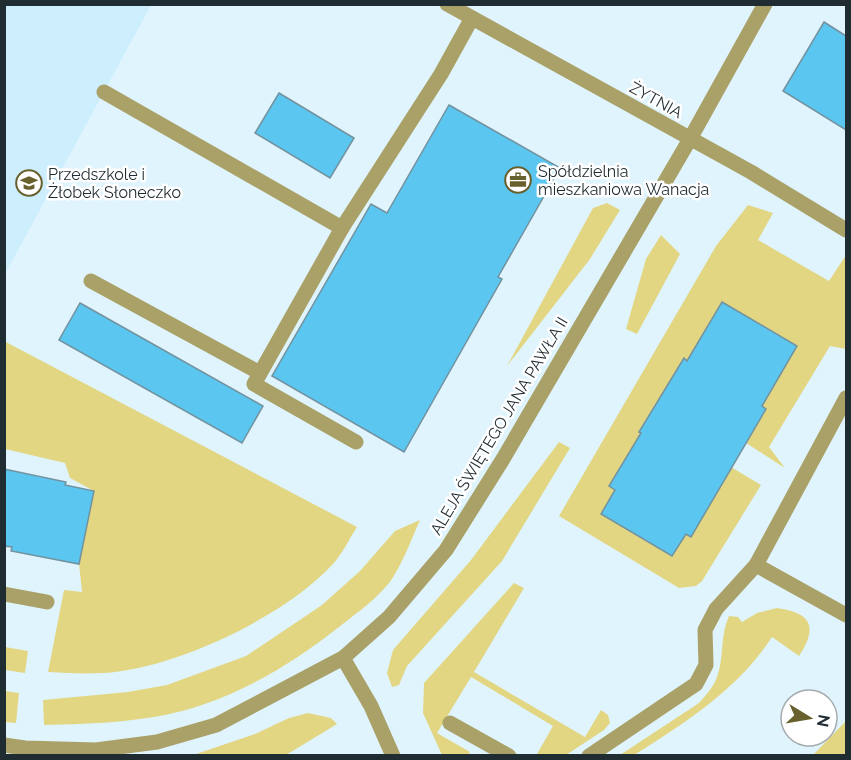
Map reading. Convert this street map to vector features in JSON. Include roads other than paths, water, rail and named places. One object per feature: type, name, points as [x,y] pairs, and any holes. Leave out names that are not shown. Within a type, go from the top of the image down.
[{"type":"street","name":"ŻYTNIA","points":[[447,4],[690,139],[846,230]]},
{"type":"street","name":"ALEJA ŚWIĘTEGO JANA PAWŁA II","points":[[4,745],[26,748],[96,750],[156,742],[216,725],[343,658],[389,617],[446,550],[503,459],[690,139],[765,4]]},
{"type":"street","points":[[356,442],[254,384],[342,228],[441,74],[472,18]]},
{"type":"street","points":[[104,92],[342,228]]},
{"type":"street","points":[[91,281],[260,373]]},
{"type":"street","points":[[589,756],[696,684],[706,665],[705,630],[716,609],[756,565],[846,398]]},
{"type":"street","points":[[756,565],[846,615]]},
{"type":"street","points":[[4,594],[47,602]]},
{"type":"street","points":[[343,658],[371,706],[393,756]]},
{"type":"street","points":[[450,723],[509,756]]},
{"type":"place","name":"Spółdzielnia mieszkaniowa Wanacja","points":[[518,180]]},
{"type":"place","name":"Przedszkole i Żłobek Słoneczko","points":[[29,183]]}]
